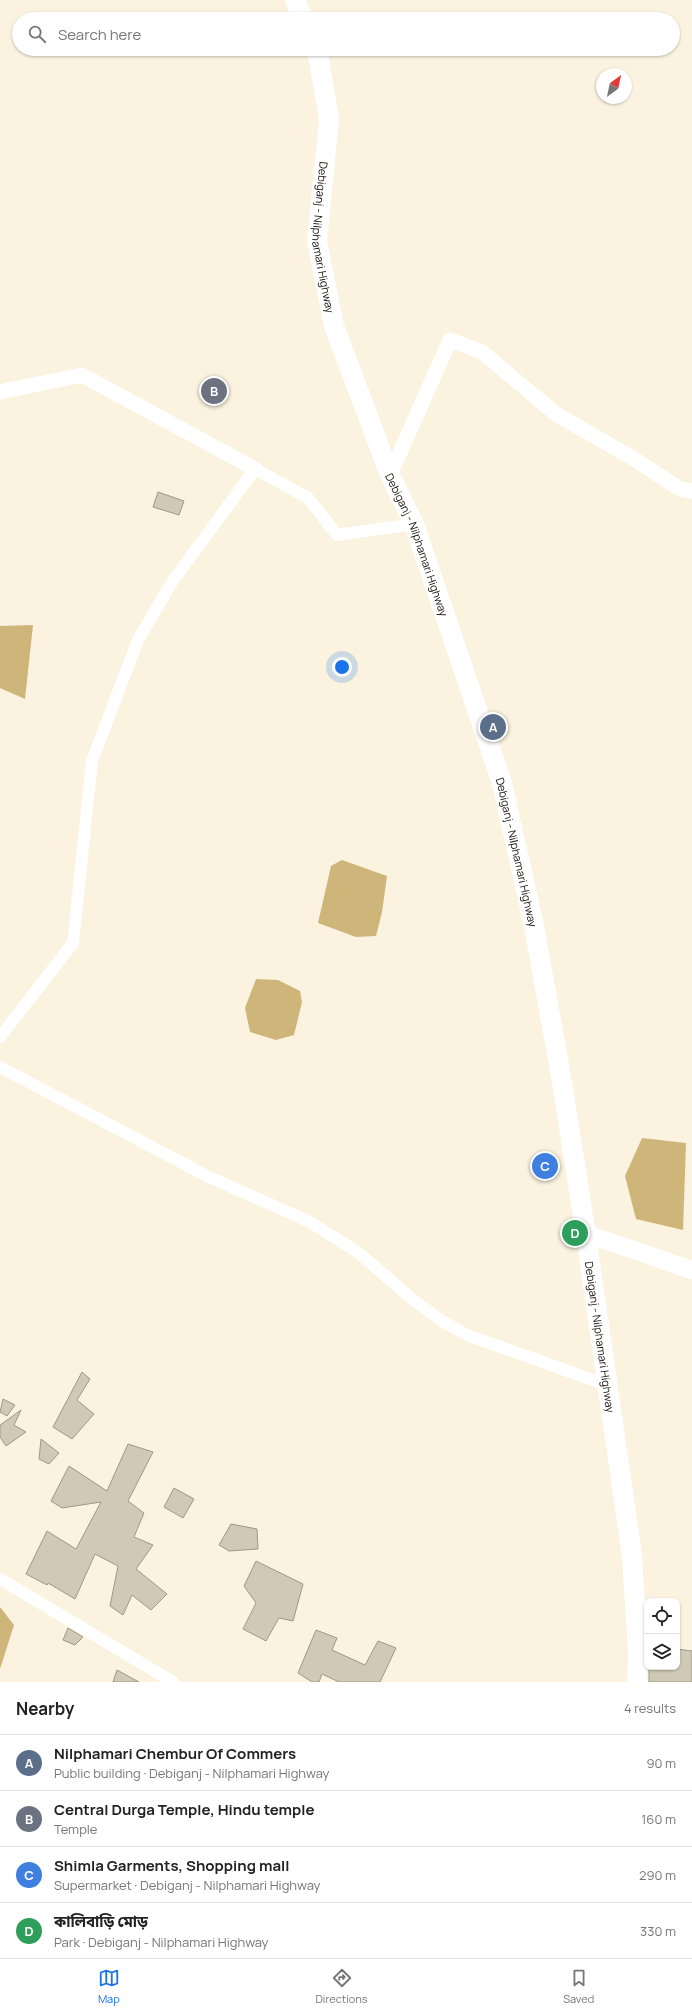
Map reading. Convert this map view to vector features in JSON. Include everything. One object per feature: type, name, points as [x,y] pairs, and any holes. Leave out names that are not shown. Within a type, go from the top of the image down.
[{"type":"main road","points":[[295,0],[300,12]]},
{"type":"main road","name":"Debiganj - Nilphamari Highway","points":[[318,56],[329,119],[317,241],[334,326],[390,475],[414,524],[502,783],[534,926],[562,1082],[586,1235],[632,1556],[638,1654],[637,1682]]},
{"type":"main road","points":[[586,1235],[610,1241],[661,1261],[692,1270]]},
{"type":"street","points":[[390,475],[450,340],[482,352],[556,414],[634,459],[680,489],[692,491]]},
{"type":"street","points":[[0,392],[82,375],[308,498],[337,535],[414,524]]},
{"type":"street","points":[[0,1037],[73,943],[92,761],[138,640],[172,582],[255,469]]},
{"type":"street","points":[[0,1067],[207,1176],[310,1222],[359,1253],[412,1299],[442,1321],[467,1335],[608,1385]]},
{"type":"street","points":[[0,1579],[173,1682]]},
{"type":"shaded area","points":[[33,625],[25,699],[0,688],[0,626]]},
{"type":"shaded area","points":[[342,860],[387,876],[382,912],[376,936],[356,937],[318,923],[331,866]]},
{"type":"shaded area","points":[[256,979],[278,980],[300,991],[302,1002],[294,1035],[276,1040],[250,1032],[245,1008]]},
{"type":"shaded area","points":[[642,1138],[686,1143],[683,1230],[636,1219],[625,1176]]},
{"type":"shaded area","points":[[0,1607],[14,1625],[0,1669]]},
{"type":"building","points":[[158,492],[184,501],[179,515],[153,507]]},
{"type":"building","points":[[82,1372],[90,1379],[77,1400],[94,1414],[72,1439],[53,1427]]},
{"type":"building","points":[[3,1399],[15,1405],[7,1416],[0,1412]]},
{"type":"building","points":[[21,1410],[14,1425],[26,1432],[6,1446],[0,1437],[0,1425]]},
{"type":"building","points":[[41,1439],[59,1453],[49,1464],[39,1459]]},
{"type":"building","points":[[128,1444],[153,1452],[128,1501],[144,1513],[134,1537],[153,1545],[136,1569],[167,1594],[151,1610],[132,1595],[123,1615],[110,1606],[118,1566],[95,1554],[75,1599],[48,1583],[47,1585],[26,1574],[47,1531],[76,1549],[101,1502],[62,1508],[51,1501],[69,1466],[107,1491]]},
{"type":"building","points":[[174,1488],[194,1499],[183,1518],[164,1507]]},
{"type":"building","points":[[231,1524],[257,1529],[258,1549],[229,1551],[219,1545]]},
{"type":"building","points":[[256,1561],[303,1584],[293,1621],[279,1618],[266,1641],[243,1629],[256,1603],[244,1586]]},
{"type":"building","points":[[68,1628],[83,1637],[75,1645],[63,1640]]},
{"type":"building","points":[[316,1630],[337,1638],[332,1650],[365,1665],[378,1641],[396,1648],[380,1682],[339,1682],[322,1674],[319,1682],[312,1682],[298,1673]]},
{"type":"building","points":[[680,1649],[692,1651],[692,1682],[649,1682],[649,1670],[680,1670]]},
{"type":"building","points":[[117,1670],[139,1682],[113,1682]]},
{"type":"place","name":"Central Durga Temple, Hindu temple","points":[[214,391]]},
{"type":"place","name":"Nilphamari Chembur Of Commers","points":[[493,727]]},
{"type":"place","name":"Shimla Garments, Shopping mall","points":[[545,1166]]},
{"type":"place","name":"কালিবাড়ি মোড়","points":[[575,1233]]}]
